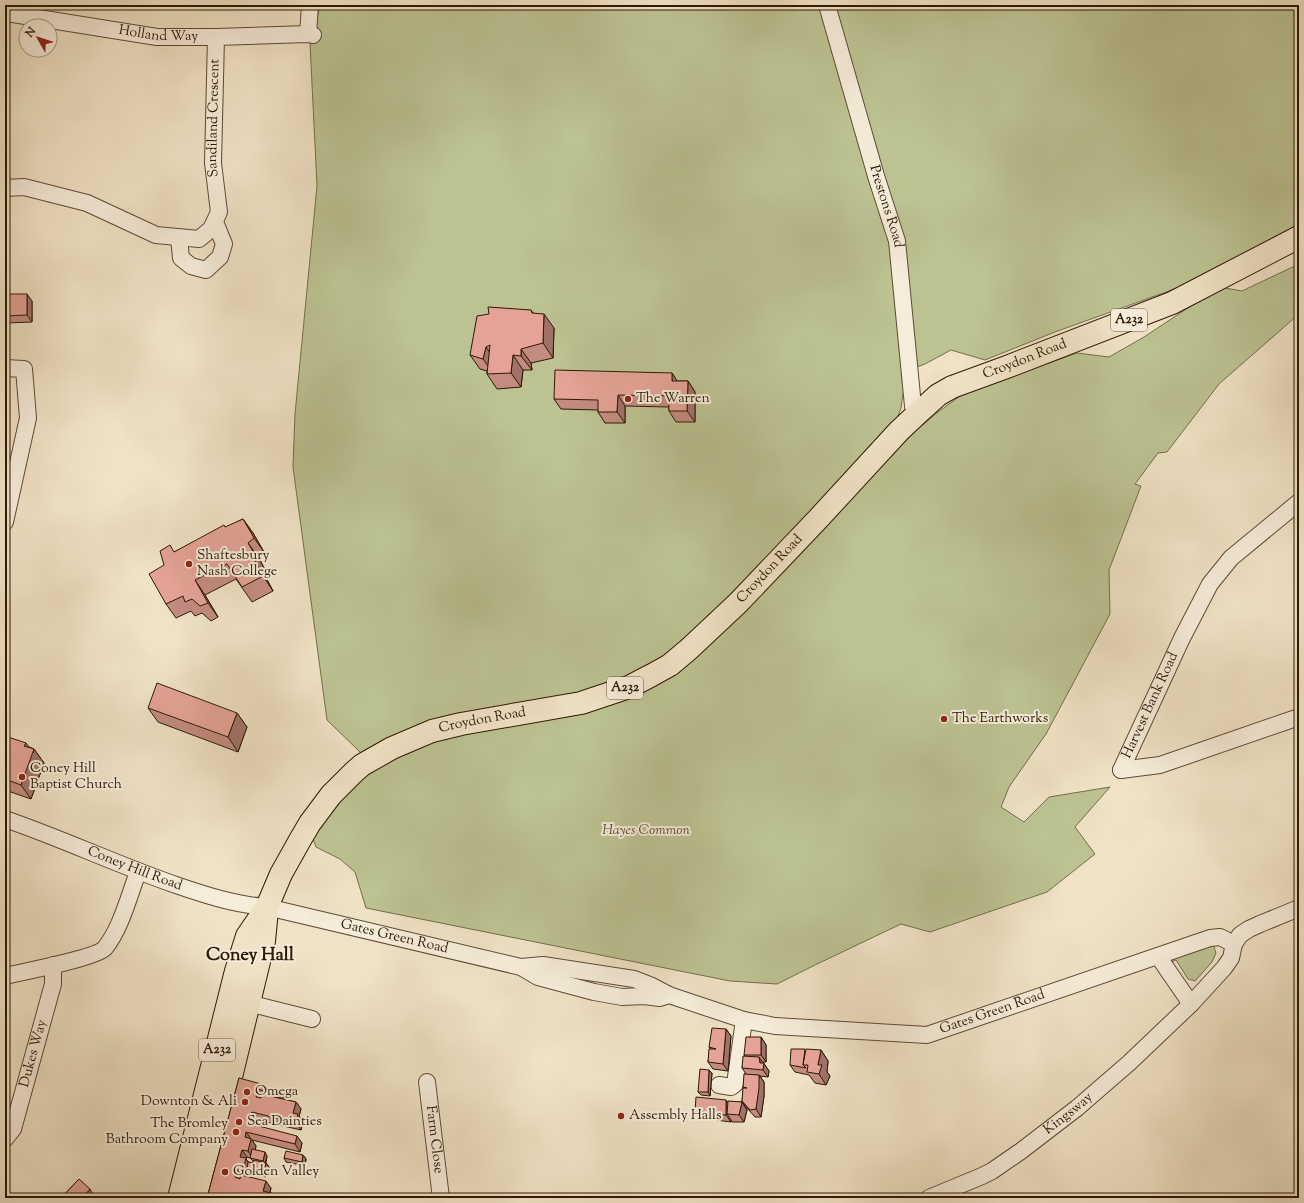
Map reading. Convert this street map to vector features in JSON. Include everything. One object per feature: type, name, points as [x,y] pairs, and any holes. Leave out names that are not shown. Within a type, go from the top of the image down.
[{"type":"highway","name":"Croydon Road","points":[[179,1198],[239,1001],[264,941],[267,906],[281,874],[310,824],[331,795],[362,765],[392,748],[432,731],[461,724],[581,703],[629,686],[670,665],[753,588],[917,414],[938,395],[952,387],[1172,303],[1299,237]]},
{"type":"highway","name":"Croydon Road","points":[[200,1198],[239,1001]]},
{"type":"street","name":"Holland Way","points":[[5,14],[157,37],[216,37],[310,34],[310,5]]},
{"type":"street","name":"Prestons Road","points":[[827,5],[876,176],[897,241],[913,406],[917,414]]},
{"type":"street","name":"Sandiland Crescent","points":[[215,222],[219,212],[213,163],[216,37]]},
{"type":"street","points":[[5,188],[24,187],[87,203],[156,235],[199,239],[211,229],[215,222]]},
{"type":"street","points":[[179,238],[181,258],[191,266],[206,270],[220,257],[224,244],[215,222]]},
{"type":"street","points":[[5,368],[24,369],[28,418],[5,522]]},
{"type":"street","name":"Harvest Bank Road","points":[[1299,502],[1232,558],[1210,584],[1182,638],[1121,770],[1160,765],[1299,717]]},
{"type":"street","name":"Coney Hill Road","points":[[5,819],[138,872],[201,894],[247,905],[267,906]]},
{"type":"street","points":[[5,976],[89,956],[104,949],[117,928],[138,872]]},
{"type":"street","name":"Gates Green Road","points":[[267,906],[521,967],[543,965],[634,979],[669,995],[744,1020],[775,1026],[927,1035],[1216,937],[1224,938],[1234,944]]},
{"type":"street","points":[[1234,944],[1240,935],[1249,929],[1299,908]]},
{"type":"street","name":"Kingsway","points":[[929,1198],[982,1176],[1002,1164],[1077,1108],[1129,1063],[1190,1004],[1224,968],[1231,958],[1234,944]]},
{"type":"street","points":[[1158,956],[1190,1004]]},
{"type":"street","name":"Dukes Way","points":[[5,1139],[13,1129],[53,984],[53,965]]},
{"type":"street","points":[[239,1001],[312,1019]]},
{"type":"street","points":[[719,1085],[731,1087],[735,1084],[744,1020]]},
{"type":"street","name":"Farm Close","points":[[427,1082],[441,1198]]},
{"type":"green space","points":[[321,5],[1299,5],[1299,228],[1191,283],[1055,332],[985,360],[951,350],[925,364],[901,373],[904,387],[901,408],[895,424],[842,484],[665,661],[583,698],[362,754],[327,720],[293,467],[295,414],[317,186],[310,43],[316,43],[316,24]]},
{"type":"green space","name":"Hayes Common","points":[[1299,264],[1299,314],[1219,384],[1167,452],[1158,453],[1135,484],[1141,486],[1109,570],[1110,614],[1046,734],[1009,787],[1001,807],[1024,822],[1049,797],[1110,787],[1075,827],[1095,854],[1047,892],[930,932],[901,924],[777,984],[730,981],[366,908],[355,872],[340,859],[316,847],[312,836],[368,763],[423,738],[587,713],[634,692],[837,514],[912,434],[938,412],[963,394],[1077,353],[1109,357],[1144,337],[1200,300],[1225,288],[1242,291]]},
{"type":"green space","points":[[1213,944],[1216,953],[1212,962],[1195,981],[1188,979],[1176,960],[1172,962],[1171,958]]},
{"type":"building","points":[[5,294],[27,294],[27,315],[5,316]]},
{"type":"building","points":[[488,307],[531,310],[532,313],[544,314],[543,343],[521,349],[521,356],[513,355],[511,373],[487,374],[490,345],[486,347],[483,359],[470,355],[477,316],[489,314]]},
{"type":"building","points":[[555,370],[672,373],[672,381],[688,381],[687,411],[669,411],[669,396],[618,395],[617,412],[598,412],[598,400],[554,399]]},
{"type":"building","points":[[243,519],[254,538],[248,543],[255,555],[253,557],[263,576],[242,587],[227,564],[195,580],[208,603],[200,606],[192,599],[185,602],[183,596],[166,604],[149,574],[164,565],[160,551],[170,545],[174,552],[224,525],[225,527]]},
{"type":"building","points":[[157,683],[237,713],[228,737],[148,708]]},
{"type":"building","points":[[5,736],[26,743],[24,746],[34,749],[21,785],[5,779]]},
{"type":"building","points":[[712,1028],[726,1029],[723,1064],[708,1062],[709,1049],[716,1049],[709,1047]]},
{"type":"building","points":[[746,1037],[761,1037],[761,1055],[744,1055]]},
{"type":"building","points":[[791,1049],[805,1049],[803,1065],[806,1068],[790,1065]]},
{"type":"building","points":[[806,1049],[821,1050],[818,1065],[822,1065],[819,1074],[807,1072],[808,1065],[803,1065]]},
{"type":"building","points":[[743,1056],[759,1057],[760,1063],[764,1063],[763,1070],[742,1068]]},
{"type":"building","points":[[700,1069],[709,1070],[708,1092],[698,1092]]},
{"type":"building","points":[[744,1074],[759,1075],[756,1109],[750,1110],[742,1101],[743,1088],[747,1088],[743,1087]]},
{"type":"building","points":[[239,1078],[265,1085],[264,1091],[258,1089],[256,1097],[261,1098],[262,1094],[296,1102],[293,1113],[298,1114],[296,1123],[252,1112],[250,1117],[256,1119],[255,1125],[297,1136],[295,1144],[246,1132],[245,1137],[251,1139],[248,1151],[242,1150],[240,1157],[246,1158],[243,1171],[237,1170],[235,1177],[240,1179],[241,1175],[266,1181],[263,1191],[282,1196],[282,1198],[248,1198],[231,1194],[229,1198],[207,1198]]},
{"type":"building","points":[[268,1089],[281,1092],[280,1098],[266,1095]]},
{"type":"building","points":[[696,1097],[726,1100],[726,1115],[695,1111]]},
{"type":"building","points":[[728,1101],[742,1102],[739,1115],[727,1114]]},
{"type":"building","points":[[252,1149],[265,1152],[263,1161],[250,1158]]},
{"type":"building","points":[[286,1151],[303,1155],[302,1162],[284,1158]]},
{"type":"building","points":[[254,1160],[266,1163],[264,1173],[247,1169],[248,1162],[253,1163]]},
{"type":"building","points":[[79,1179],[90,1189],[84,1196],[81,1193],[76,1198],[61,1198]]},
{"type":"place","name":"The Warren","points":[[628,399]]},
{"type":"place","name":"Shaftesbury Nash College","points":[[189,564]]},
{"type":"place","name":"The Earthworks","points":[[944,719]]},
{"type":"place","name":"Coney Hill Baptist Church","points":[[22,777]]},
{"type":"place","name":"Omega","points":[[247,1092]]},
{"type":"place","name":"Downton & Ali","points":[[245,1102]]},
{"type":"place","name":"Assembly Halls","points":[[621,1116]]},
{"type":"place","name":"Sea Dainties","points":[[239,1122]]},
{"type":"place","name":"The Bromley Bathroom Company","points":[[236,1132]]},
{"type":"place","name":"Golden Valley","points":[[225,1172]]},
{"type":"district","name":"Coney Hall","points":[[250,956]]}]
